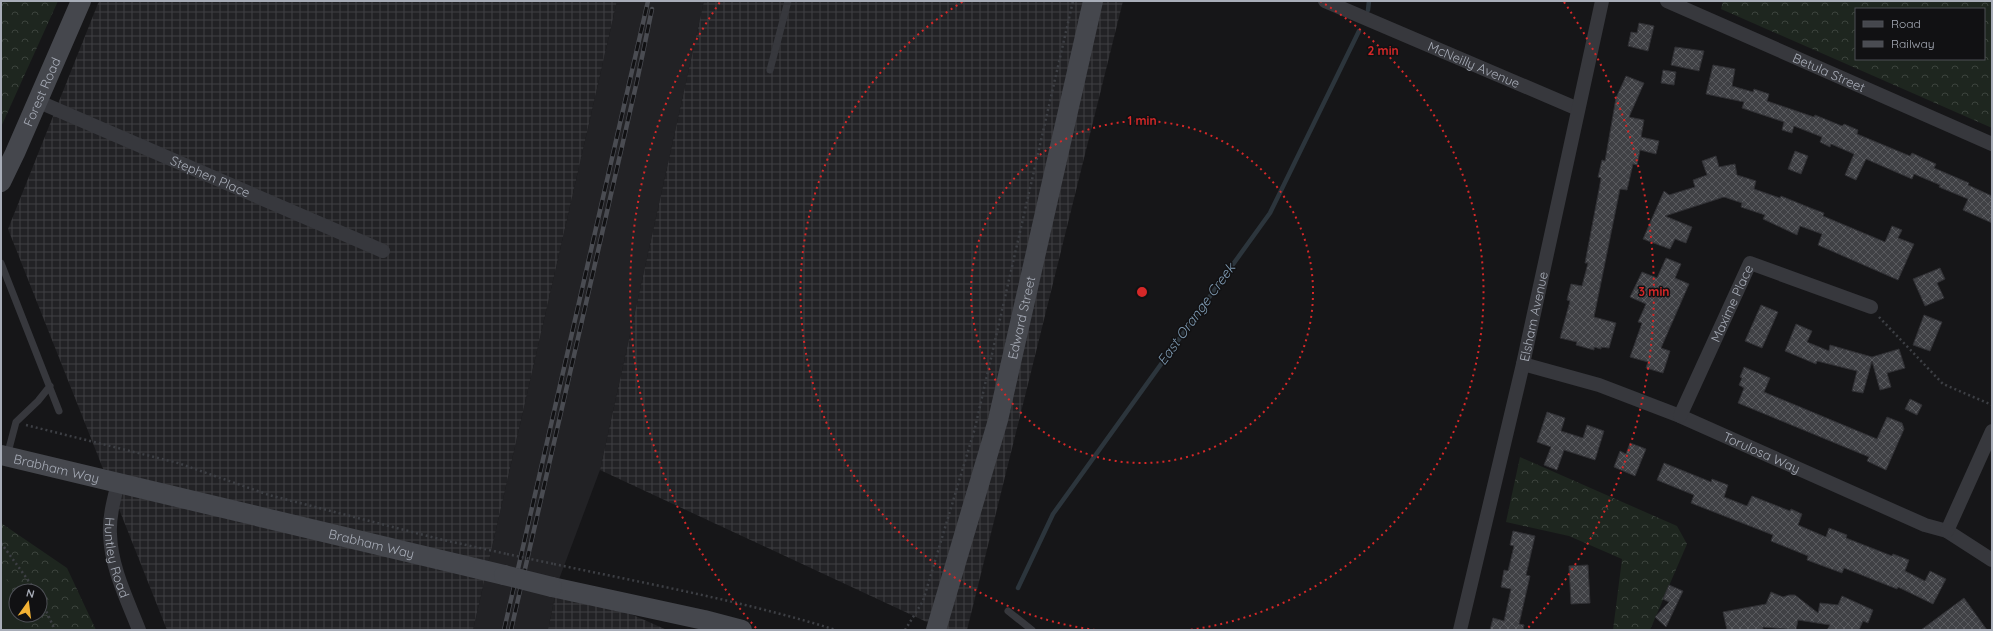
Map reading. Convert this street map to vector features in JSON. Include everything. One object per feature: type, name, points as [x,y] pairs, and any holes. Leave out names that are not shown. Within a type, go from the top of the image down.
[{"type":"main road","name":"Forest Road","points":[[1,182],[80,1]]},
{"type":"main road","name":"Edward Street","points":[[936,630],[998,420],[1093,1]]},
{"type":"main road","name":"Brabham Way","points":[[4,455],[552,587],[704,620],[742,630]]},
{"type":"street","name":"McNeilly Avenue","points":[[1326,1],[1578,109]]},
{"type":"street","name":"Elsham Avenue","points":[[1460,630],[1523,364],[1602,1]]},
{"type":"street","name":"Betula Street","points":[[1667,1],[1992,144]]},
{"type":"street","name":"Stephen Place","points":[[37,101],[383,251]]},
{"type":"street","name":"Maxime Place","points":[[1680,416],[1750,263],[1871,308]]},
{"type":"street","name":"Torulosa Way","points":[[1523,364],[1599,385],[1680,416],[1924,525],[1947,531],[1983,552],[1992,560]]},
{"type":"street","points":[[1947,531],[1992,431]]},
{"type":"street","name":"Huntley Road","points":[[118,483],[111,516],[110,534],[112,556],[115,569],[139,630]]},
{"type":"lane","points":[[770,70],[788,1]]},
{"type":"lane","points":[[1,263],[60,411]]},
{"type":"lane","points":[[4,455],[16,422],[38,401],[50,386]]},
{"type":"lane","points":[[1008,611],[1032,630]]},
{"type":"path","points":[[905,630],[923,601],[975,428],[1074,1]]},
{"type":"path","points":[[1871,308],[1943,384],[1992,405]]},
{"type":"path","points":[[16,422],[178,463],[269,495],[439,539],[698,595],[836,630]]},
{"type":"path","points":[[1,543],[30,583]]},
{"type":"path","points":[[48,615],[55,630]]},
{"type":"shaded area","points":[[99,1],[617,1],[473,630],[167,630],[8,229]]},
{"type":"shaded area","points":[[617,1],[704,1],[600,470],[558,582],[548,630],[473,630]]},
{"type":"shaded area","points":[[704,1],[1123,1],[967,630],[944,630],[600,470]]},
{"type":"shaded area","points":[[558,582],[667,630],[548,630]]},
{"type":"green space","points":[[1,1],[58,1],[1,127]]},
{"type":"green space","points":[[1723,1],[1992,1],[1992,128],[1721,9]]},
{"type":"green space","points":[[1520,457],[1677,526],[1687,544],[1650,630],[1613,630],[1622,559],[1569,536],[1506,522]]},
{"type":"green space","points":[[1,523],[67,568],[96,630],[1,630]]},
{"type":"green space","points":[[1,570],[9,583],[8,623],[22,623],[23,630],[1,630]]},
{"type":"building","points":[[1639,23],[1654,26],[1648,51],[1628,46],[1631,32],[1637,33]]},
{"type":"building","points":[[1675,47],[1704,51],[1699,71],[1671,65]]},
{"type":"building","points":[[1713,65],[1735,69],[1732,86],[1753,92],[1754,89],[1769,94],[1767,101],[1814,117],[1815,115],[1842,126],[1844,124],[1858,130],[1857,134],[1910,156],[1912,153],[1936,164],[1934,168],[1969,183],[1968,185],[1992,196],[1992,223],[1963,210],[1968,199],[1939,187],[1940,185],[1914,174],[1912,179],[1866,159],[1856,180],[1845,175],[1854,154],[1831,144],[1830,147],[1820,142],[1822,137],[1794,126],[1792,133],[1782,130],[1784,122],[1742,108],[1744,102],[1706,94]]},
{"type":"building","points":[[1663,70],[1676,72],[1674,85],[1661,83]]},
{"type":"building","points":[[1626,76],[1644,83],[1629,117],[1644,120],[1641,137],[1659,141],[1656,154],[1640,150],[1637,165],[1633,164],[1627,190],[1620,189],[1594,317],[1616,323],[1609,348],[1601,347],[1601,349],[1594,347],[1594,350],[1576,345],[1577,342],[1560,338],[1570,301],[1567,300],[1571,284],[1582,286],[1588,263],[1585,263],[1601,178],[1598,177],[1602,160],[1605,161],[1616,98]]},
{"type":"building","points":[[1795,151],[1808,156],[1801,174],[1788,169]]},
{"type":"building","points":[[1716,156],[1719,167],[1735,164],[1737,175],[1756,181],[1754,189],[1780,198],[1781,196],[1824,213],[1823,216],[1885,242],[1892,226],[1902,230],[1898,238],[1914,244],[1898,280],[1818,245],[1822,234],[1800,226],[1797,235],[1763,219],[1765,215],[1741,207],[1742,203],[1724,197],[1665,216],[1692,227],[1686,243],[1675,239],[1670,249],[1643,239],[1664,191],[1669,195],[1695,187],[1693,180],[1707,175],[1702,161]]},
{"type":"building","points":[[1666,258],[1681,264],[1675,278],[1689,284],[1661,348],[1670,351],[1663,373],[1646,368],[1648,362],[1630,357],[1642,323],[1638,322],[1646,304],[1630,297],[1642,272],[1657,278]]},
{"type":"building","points":[[1940,268],[1945,279],[1937,283],[1944,298],[1925,306],[1913,279]]},
{"type":"building","points":[[1761,305],[1778,312],[1762,348],[1745,341]]},
{"type":"building","points":[[1924,315],[1942,322],[1930,351],[1913,345]]},
{"type":"building","points":[[1796,324],[1812,331],[1807,342],[1829,351],[1830,345],[1872,357],[1899,349],[1905,368],[1887,373],[1891,387],[1880,390],[1872,361],[1863,393],[1852,391],[1857,371],[1817,361],[1816,364],[1785,351]]},
{"type":"building","points":[[1744,367],[1770,378],[1764,392],[1877,439],[1887,417],[1902,423],[1904,429],[1886,470],[1867,461],[1869,457],[1738,403],[1744,388],[1739,385]]},
{"type":"building","points":[[1910,399],[1922,405],[1917,415],[1905,409]]},
{"type":"building","points":[[1547,412],[1565,418],[1561,431],[1583,438],[1587,425],[1604,431],[1595,460],[1564,450],[1557,470],[1544,465],[1551,447],[1537,442]]},
{"type":"building","points":[[1630,443],[1646,449],[1635,476],[1614,467],[1620,451],[1626,454]]},
{"type":"building","points":[[1664,463],[1711,482],[1712,479],[1728,485],[1724,497],[1747,506],[1752,496],[1790,511],[1791,509],[1802,514],[1798,525],[1826,537],[1829,528],[1847,535],[1846,538],[1892,556],[1893,554],[1909,560],[1905,571],[1925,581],[1930,571],[1946,579],[1933,604],[1898,587],[1897,589],[1844,568],[1842,573],[1807,560],[1808,556],[1771,541],[1773,535],[1691,503],[1694,495],[1657,480]]},
{"type":"building","points":[[1513,531],[1535,536],[1526,575],[1530,576],[1519,624],[1524,625],[1523,630],[1490,630],[1493,618],[1504,621],[1511,589],[1501,587],[1504,570],[1508,571],[1514,546],[1510,545]]},
{"type":"building","points":[[1588,565],[1590,603],[1571,604],[1569,566]]},
{"type":"building","points":[[1669,585],[1683,591],[1666,627],[1655,617],[1669,602],[1663,599]]},
{"type":"building","points":[[1771,592],[1783,597],[1795,595],[1818,613],[1820,603],[1838,605],[1842,596],[1873,610],[1868,623],[1863,621],[1859,630],[1827,630],[1830,625],[1798,620],[1796,630],[1763,627],[1763,630],[1727,630],[1723,612],[1766,604]]},
{"type":"building","points":[[1964,598],[1987,630],[1921,630]]},
{"type":"waterway","name":"East Orange Creek","points":[[1368,10],[1369,1]]},
{"type":"waterway","name":"East Orange Creek","points":[[1018,588],[1053,514],[1270,213],[1359,31]]},
{"type":"railway","points":[[504,630],[648,1]]},
{"type":"railway","points":[[511,630],[637,81],[652,9]]}]
